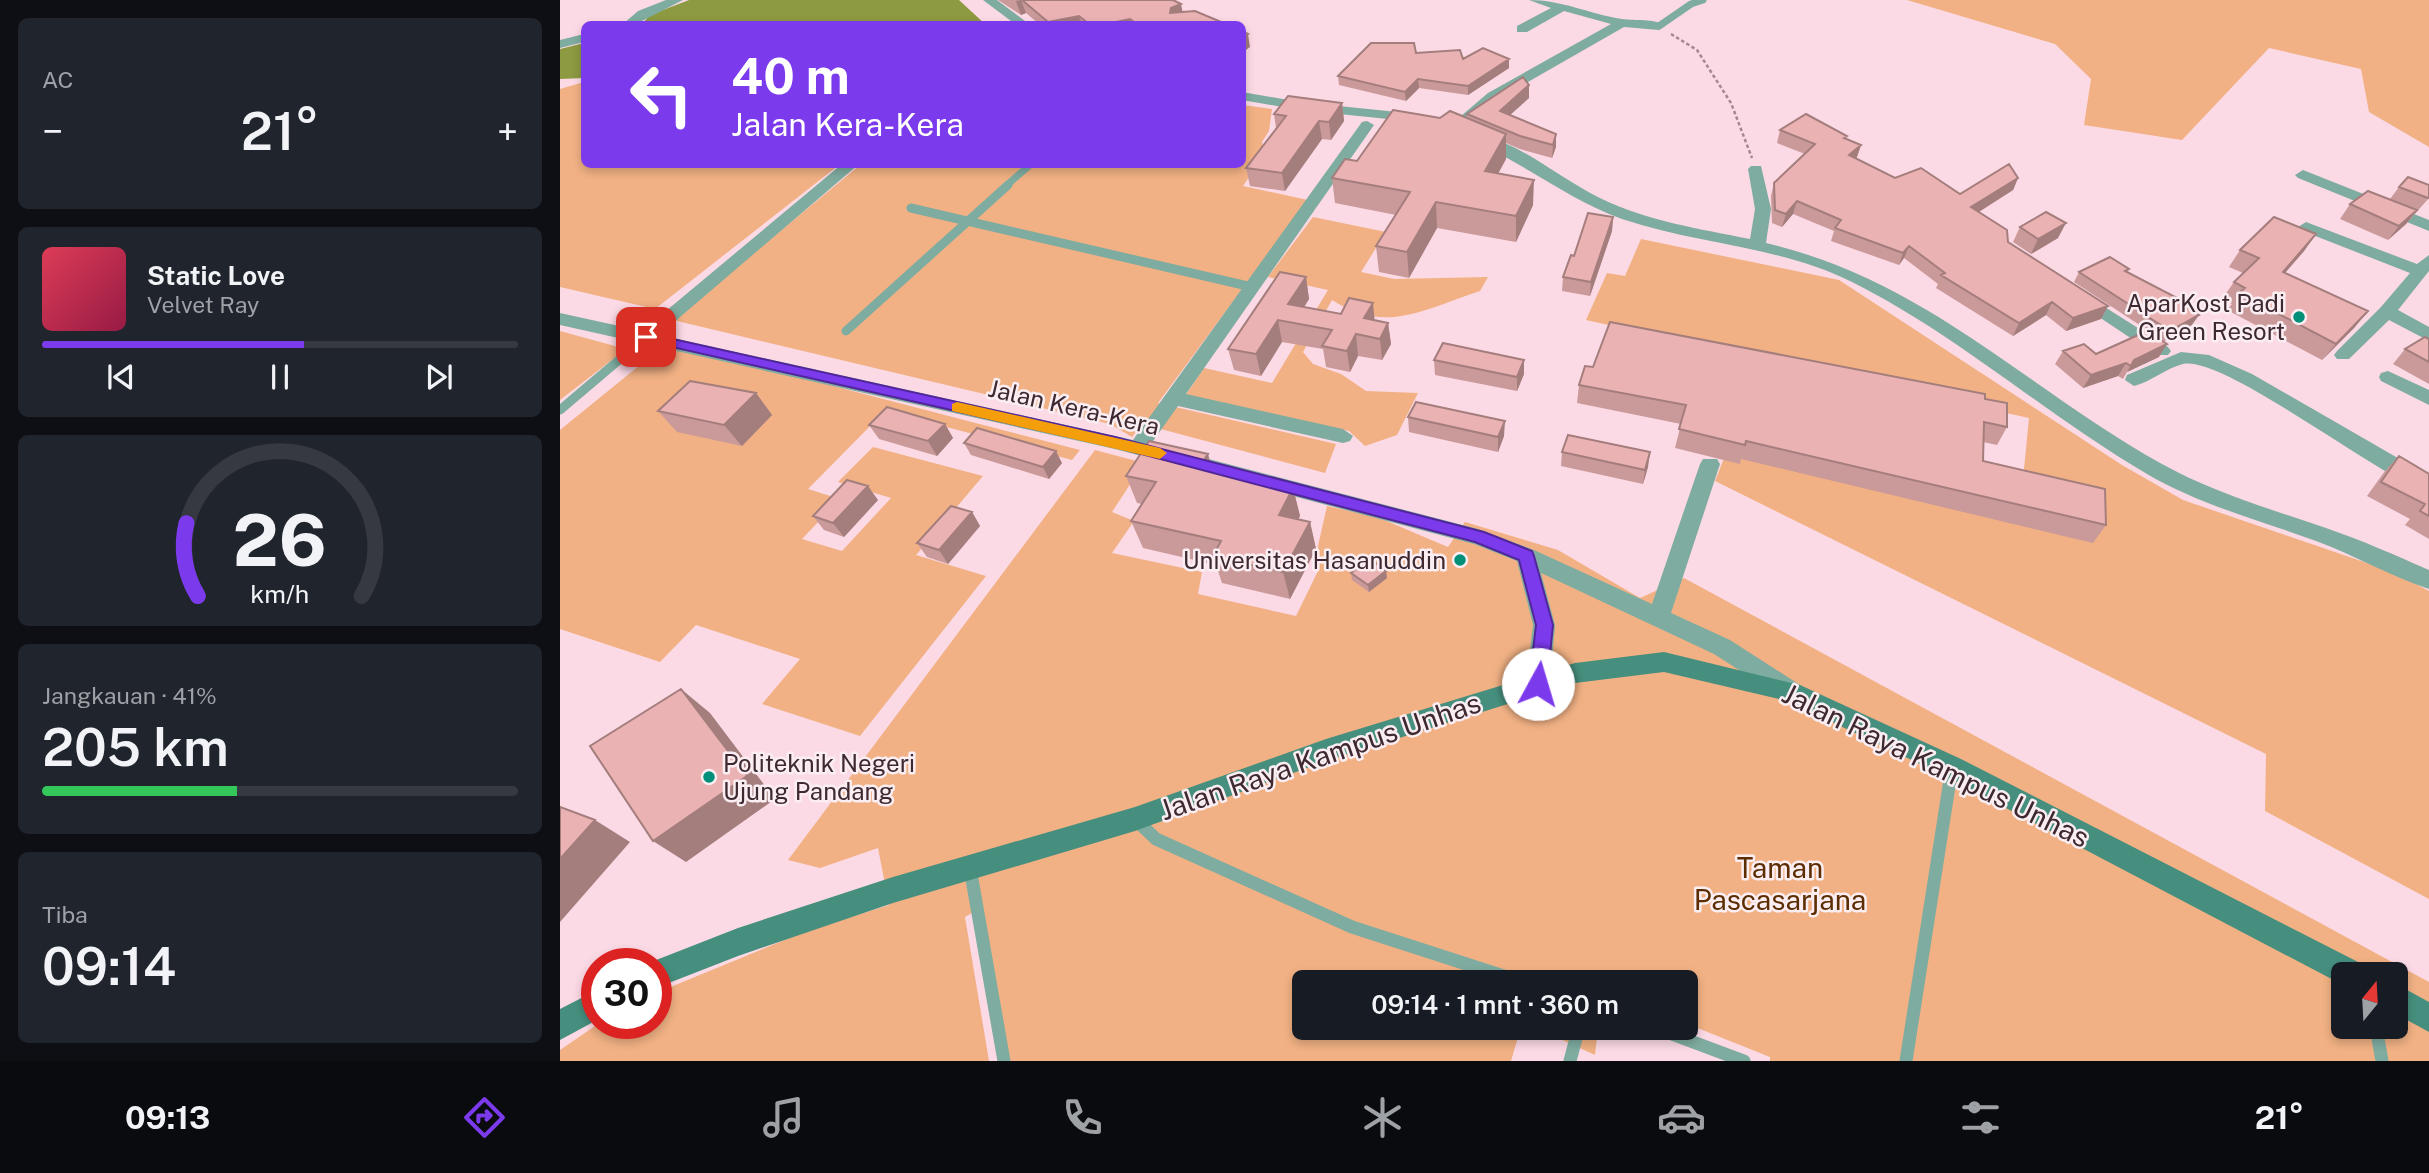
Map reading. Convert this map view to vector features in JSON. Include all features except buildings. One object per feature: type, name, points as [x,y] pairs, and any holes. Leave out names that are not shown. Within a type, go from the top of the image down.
[{"type":"street","points":[[633,21],[642,14],[677,0]]},
{"type":"street","points":[[1535,0],[1622,23],[1659,26]]},
{"type":"street","points":[[983,3],[1002,21]]},
{"type":"street","points":[[983,3],[1017,21]]},
{"type":"street","points":[[1522,29],[1561,8]]},
{"type":"street","points":[[1452,123],[1493,96],[1622,23]]},
{"type":"street","points":[[560,44],[581,39]]},
{"type":"street","points":[[1246,97],[1288,105],[1452,123],[1504,149],[1597,203],[1652,221],[1758,238],[1802,258],[1854,276],[1874,286],[2156,470],[2233,505],[2347,544],[2429,580]]},
{"type":"street","points":[[1138,448],[1367,125]]},
{"type":"street","points":[[646,337],[847,168]]},
{"type":"street","points":[[1756,169],[1763,209],[1758,238]]},
{"type":"street","points":[[2303,175],[2429,226]]},
{"type":"street","points":[[2306,227],[2424,265],[2387,312],[2343,355]]},
{"type":"street","points":[[2067,287],[2161,350],[2181,358],[2203,359],[2245,378],[2429,485]]},
{"type":"street","points":[[2387,312],[2429,335]]},
{"type":"street","name":"Jalan Kera-Kera","points":[[560,319],[1138,448],[1478,537],[1526,556],[1722,647],[1792,692]]},
{"type":"street","points":[[2134,380],[2181,358]]},
{"type":"street","points":[[2388,377],[2429,398]]},
{"type":"street","points":[[1173,398],[1343,436]]},
{"type":"street","points":[[1658,618],[1710,464]]},
{"type":"street","points":[[1526,556],[1544,625],[1538,684]]},
{"type":"street","name":"Jalan Raya Kampus Unhas","points":[[672,968],[737,942],[893,890],[1135,820],[1326,750],[1538,684],[1575,673],[1664,662],[1792,692],[1952,767],[2331,963]]},
{"type":"street","points":[[2408,1005],[2429,1018]]},
{"type":"street","points":[[560,1025],[581,1013]]},
{"type":"lane","points":[[1659,26],[1691,4],[1703,0]]},
{"type":"lane","points":[[846,331],[1027,168]]},
{"type":"lane","points":[[911,208],[1252,287]]},
{"type":"lane","points":[[560,410],[646,337]]},
{"type":"lane","points":[[1906,1061],[1952,767]]},
{"type":"lane","points":[[1135,820],[1156,839],[1352,928],[1484,970]]},
{"type":"lane","points":[[970,868],[1004,1061]]},
{"type":"lane","points":[[1570,1061],[1576,1040]]},
{"type":"lane","points":[[1688,1040],[1744,1061]]},
{"type":"lane","points":[[2378,1040],[2382,1061]]},
{"type":"path","points":[[1659,26],[1697,50],[1731,103],[1756,169]]},
{"type":"green space","points":[[1907,0],[2429,0],[2429,147],[2369,112],[2361,69],[2269,48],[2182,140],[2084,125],[2091,79],[2055,44]]},
{"type":"green space","points":[[581,83],[581,168],[835,168],[655,309],[560,287],[560,89]]},
{"type":"green space","points":[[1246,105],[1272,109],[1269,131],[1262,142],[1265,153],[1243,186],[1308,200],[1158,403],[1336,444],[1325,473],[1142,424],[1132,437],[1110,424],[673,320],[856,168],[1246,168]]},
{"type":"green space","points":[[1313,217],[1386,232],[1361,272],[1394,279],[1488,277],[1480,291],[1405,315],[1370,316],[1332,300],[1303,352],[1313,364],[1341,374],[1366,391],[1418,393],[1397,435],[1365,446],[1349,431],[1185,396],[1204,368],[1272,383],[1328,290],[1268,277]]},
{"type":"green space","points":[[1641,239],[1839,280],[2122,465],[2183,500],[2396,573],[2429,591],[2429,899],[2265,811],[2266,754],[1715,481],[1741,416],[2022,489],[2029,418],[1586,320],[1607,273],[1625,276]]},
{"type":"green space","points":[[560,331],[626,349],[560,400]]},
{"type":"green space","points":[[667,343],[1080,450],[1072,460],[885,411],[808,489],[840,499],[802,539],[842,551],[891,498],[838,482],[873,447],[983,476],[916,555],[986,576],[860,736],[762,704],[800,659],[696,625],[660,662],[560,629],[560,430]]},
{"type":"green space","name":"Taman Pascasarjana","points":[[1095,450],[1144,463],[1112,512],[1134,521],[1112,553],[1202,572],[1198,594],[1296,616],[1319,569],[1318,546],[1327,506],[1377,517],[1448,547],[1465,522],[1558,550],[1640,598],[1684,578],[2392,962],[2331,962],[2331,1040],[2408,1040],[2408,971],[2429,982],[2429,1061],[1770,1061],[1770,1057],[1698,1028],[1698,970],[1292,970],[1292,1040],[1517,1040],[1511,1061],[1001,1061],[975,911],[965,917],[989,1061],[560,1061],[560,1050],[581,1036],[581,1039],[672,1039],[672,986],[804,932],[889,905],[878,848],[820,868],[788,860]]},
{"type":"green space","points":[[1562,1040],[1597,1040],[1595,1055]]},
{"type":"shaded area","points":[[689,0],[959,0],[982,21],[645,21],[650,15]]},
{"type":"shaded area","points":[[581,44],[581,78],[560,79],[560,49]]},
{"type":"slow traffic","points":[[957,407],[1160,453]]},
{"type":"place","name":"AparKost Padi Green Resort","points":[[2299,317]]},
{"type":"place","name":"Universitas Hasanuddin","points":[[1460,560]]},
{"type":"place","name":"Politeknik Negeri Ujung Pandang","points":[[709,777]]},
{"type":"route","points":[[646,337],[1115,442],[1327,495],[1478,537],[1526,556],[1544,625],[1538,684]]}]
